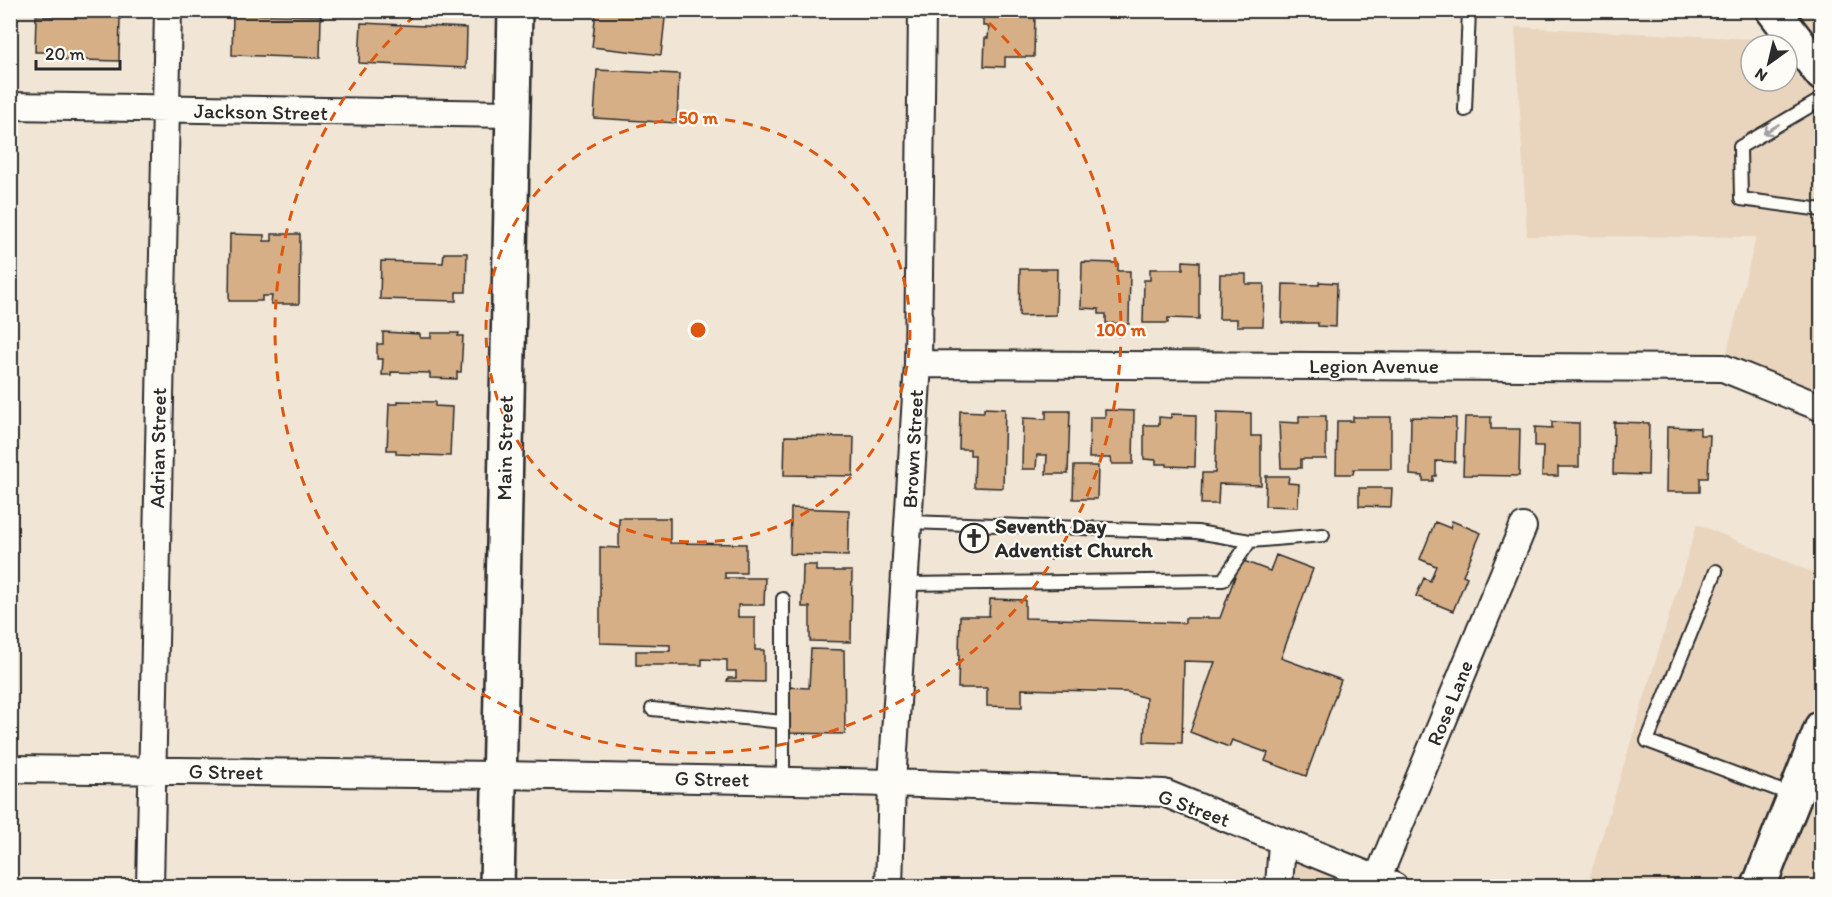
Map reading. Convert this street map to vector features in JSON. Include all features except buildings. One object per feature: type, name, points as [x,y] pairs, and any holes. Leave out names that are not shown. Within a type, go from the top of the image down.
[{"type":"street","name":"Adrian Street","points":[[150,886],[164,111],[168,10]]},
{"type":"street","name":"Main Street","points":[[497,886],[515,10]]},
{"type":"street","name":"Brown Street","points":[[889,886],[892,783],[918,364],[922,10]]},
{"type":"street","points":[[1773,10],[1821,74]]},
{"type":"street","name":"Jackson Street","points":[[10,106],[164,111],[512,114]]},
{"type":"street","name":"Legion Avenue","points":[[918,364],[1723,368],[1821,408]]},
{"type":"street","name":"Rose Lane","points":[[1386,883],[1523,527]]},
{"type":"street","points":[[1759,886],[1821,727]]},
{"type":"street","name":"G Street","points":[[10,769],[892,783],[1164,793],[1282,843],[1386,883]]},
{"type":"street","points":[[1279,886],[1282,843]]},
{"type":"lane","points":[[1465,110],[1469,10]]},
{"type":"lane","points":[[1821,99],[1740,147],[1741,199],[1821,210]]},
{"type":"lane","points":[[909,522],[1197,532],[1250,541],[1323,535]]},
{"type":"lane","points":[[904,584],[1223,580],[1250,541]]},
{"type":"lane","points":[[1716,571],[1647,741],[1794,795]]},
{"type":"lane","points":[[783,599],[783,781]]},
{"type":"lane","points":[[652,709],[783,722]]},
{"type":"shaded area","points":[[1773,11],[1821,11],[1821,408],[1723,368],[1756,237],[1527,236],[1515,27],[1739,38],[1739,93],[1799,93],[1799,33],[1790,33]]},
{"type":"shaded area","points":[[1697,524],[1821,576],[1821,886],[1587,886]]},
{"type":"shaded area","points":[[1282,843],[1394,886],[1279,886]]},
{"type":"place","name":"Seventh Day Adventist Church","points":[[974,538]]}]
